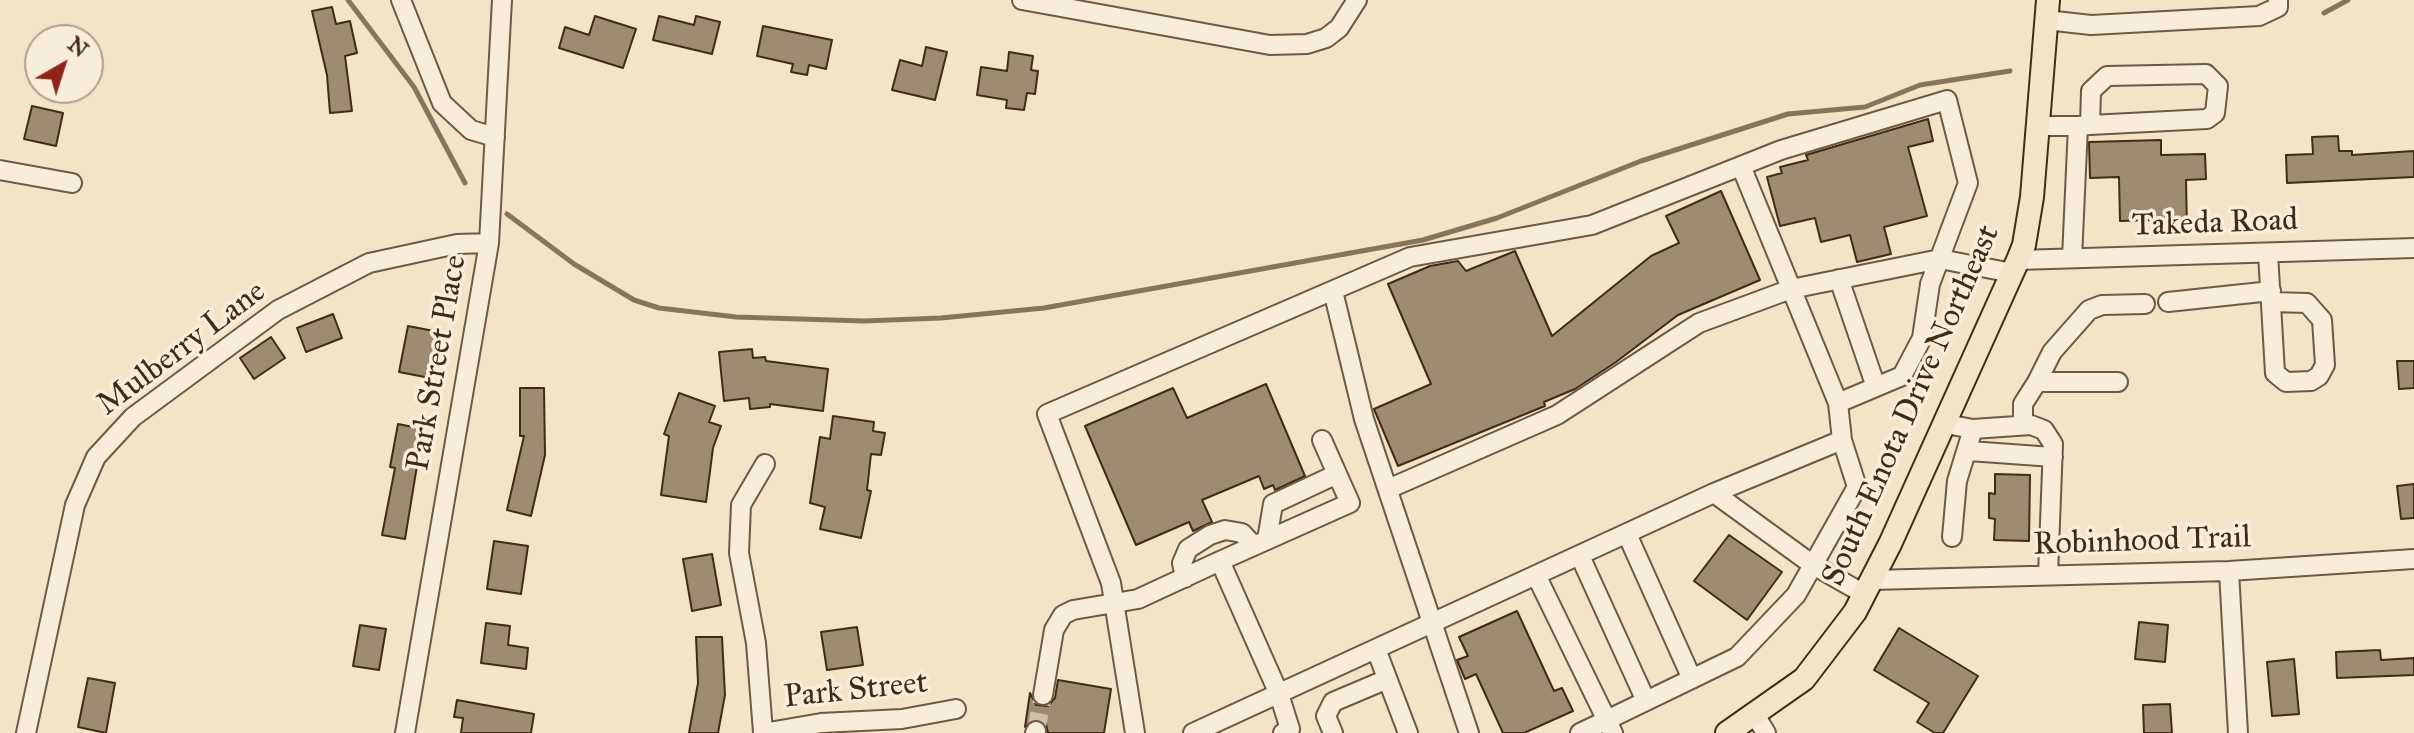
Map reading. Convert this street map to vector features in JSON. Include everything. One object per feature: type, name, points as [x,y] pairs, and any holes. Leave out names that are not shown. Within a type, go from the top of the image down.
[{"type":"main road","name":"South Enota Drive Northeast","points":[[1727,733],[1761,724],[1804,679],[1855,612],[1946,424],[2015,266],[2032,197],[2047,10]]},
{"type":"street","points":[[401,0],[442,103],[471,130],[495,137]]},
{"type":"street","name":"Park Street Place","points":[[405,733],[489,243],[502,0]]},
{"type":"street","points":[[1022,0],[1270,45],[1307,44],[1326,38],[1339,28],[1357,0]]},
{"type":"street","points":[[2047,10],[2091,25],[2259,16],[2278,7],[2278,0]]},
{"type":"street","points":[[2037,126],[2084,125],[2207,119],[2215,113],[2218,86],[2206,74],[2107,76],[2091,91],[2084,125],[2072,258]]},
{"type":"street","points":[[1135,733],[1111,583],[1047,414],[1410,257],[1592,225],[1781,150],[1947,100],[1968,183],[1930,284],[1922,338],[1902,376],[1838,403]]},
{"type":"street","points":[[1580,733],[1609,727],[1646,701],[1737,657],[1796,595],[1857,487],[1842,440],[1838,403],[1741,166]]},
{"type":"street","points":[[0,170],[72,183]]},
{"type":"street","name":"Mulberry Lane","points":[[26,733],[75,505],[96,457],[133,417],[278,310],[369,263],[457,244],[489,243]]},
{"type":"street","name":"Takeda Road","points":[[1940,259],[2015,266],[2072,258],[2414,248]]},
{"type":"street","points":[[2168,302],[2272,296],[2307,303],[2322,320],[2325,365],[2319,376],[2311,381],[2286,382],[2275,373],[2272,296],[2268,253]]},
{"type":"street","points":[[1388,489],[1557,415],[1699,323],[1791,289],[1940,259]]},
{"type":"street","points":[[1839,279],[1876,387]]},
{"type":"street","points":[[1333,291],[1364,419],[1469,733]]},
{"type":"street","points":[[2023,425],[2023,404],[2052,352],[2077,321],[2089,310],[2102,305],[2145,304]]},
{"type":"street","points":[[2037,382],[2118,382]]},
{"type":"street","points":[[1946,424],[1973,429],[2023,425],[2044,430],[2053,444],[2048,575]]},
{"type":"street","points":[[1952,537],[1957,481],[1969,451],[1973,429]]},
{"type":"street","points":[[1043,695],[1054,630],[1063,615],[1073,610],[1114,606],[1185,578],[1350,503],[1322,440]]},
{"type":"street","points":[[1193,733],[1714,493],[1842,440]]},
{"type":"street","points":[[1969,451],[2053,457]]},
{"type":"street","points":[[763,732],[756,643],[739,553],[741,505],[765,464]]},
{"type":"street","points":[[1261,543],[1273,504],[1337,474]]},
{"type":"street","points":[[1714,493],[1813,565],[1868,587]]},
{"type":"street","points":[[1185,578],[1182,563],[1188,549],[1210,535],[1225,530],[1242,533],[1261,543]]},
{"type":"street","points":[[1627,534],[1692,679]]},
{"type":"street","points":[[1580,556],[1646,701]]},
{"type":"street","name":"Robinhood Trail","points":[[1868,587],[2048,575],[2229,571],[2414,559]]},
{"type":"street","points":[[1220,561],[1279,694],[1290,729],[1283,733]]},
{"type":"street","points":[[2229,571],[2238,733]]},
{"type":"street","points":[[1536,575],[1609,727]]},
{"type":"street","points":[[1376,649],[1385,680],[1408,733]]},
{"type":"street","points":[[1333,733],[1326,716],[1333,702],[1385,680]]},
{"type":"street","name":"Park Street","points":[[763,732],[821,723],[902,719],[956,709]]},
{"type":"building","points":[[332,7],[336,24],[350,21],[357,53],[345,56],[352,111],[330,113],[327,75],[312,11]]},
{"type":"building","points":[[595,16],[636,29],[623,68],[559,48],[565,27],[589,35]]},
{"type":"building","points":[[659,16],[694,25],[696,16],[720,22],[712,54],[653,40]]},
{"type":"building","points":[[763,26],[832,40],[826,69],[809,65],[807,75],[791,72],[793,64],[757,56]]},
{"type":"building","points":[[926,47],[947,52],[935,100],[892,90],[900,60],[922,66]]},
{"type":"building","points":[[1009,52],[1033,56],[1031,70],[1038,71],[1035,94],[1027,93],[1024,110],[1006,108],[1007,100],[977,95],[981,67],[1007,71]]},
{"type":"building","points":[[32,106],[63,113],[56,146],[24,139]]},
{"type":"building","points":[[1928,119],[1933,141],[1908,147],[1927,216],[1884,227],[1891,254],[1857,262],[1850,235],[1821,242],[1815,218],[1780,226],[1767,177],[1782,173],[1780,167],[1808,160],[1806,155]]},
{"type":"building","points":[[2338,136],[2339,151],[2352,151],[2352,155],[2414,151],[2414,177],[2287,183],[2286,155],[2313,154],[2312,137]]},
{"type":"building","points":[[2161,140],[2161,155],[2205,154],[2206,179],[2186,180],[2187,230],[2154,231],[2153,220],[2120,221],[2119,177],[2090,178],[2089,142]]},
{"type":"building","points":[[1721,191],[1760,280],[1678,315],[1575,389],[1544,402],[1545,406],[1398,466],[1374,409],[1431,384],[1388,284],[1430,266],[1458,261],[1466,271],[1515,251],[1552,336],[1651,256],[1679,243],[1666,216]]},
{"type":"building","points":[[333,314],[342,338],[306,352],[297,328]]},
{"type":"building","points":[[408,326],[439,332],[430,378],[399,372]]},
{"type":"building","points":[[271,337],[285,358],[254,379],[240,358]]},
{"type":"building","points":[[752,349],[753,358],[765,357],[766,361],[828,369],[823,411],[770,404],[770,407],[750,409],[749,398],[724,401],[719,352]]},
{"type":"building","points":[[2397,361],[2414,361],[2414,388],[2399,389]]},
{"type":"building","points":[[1266,384],[1305,476],[1275,490],[1273,485],[1264,489],[1259,476],[1202,500],[1212,522],[1193,531],[1189,522],[1136,545],[1085,426],[1173,388],[1187,418]]},
{"type":"building","points":[[520,388],[544,388],[545,455],[531,516],[507,510],[524,436],[520,436]]},
{"type":"building","points":[[679,393],[715,406],[709,422],[721,426],[713,448],[706,502],[661,495],[669,436],[664,434]]},
{"type":"building","points":[[833,416],[874,422],[873,431],[885,433],[881,455],[871,454],[867,490],[871,491],[861,538],[820,529],[825,507],[810,503],[820,437],[830,439]]},
{"type":"building","points":[[398,424],[423,429],[405,539],[382,535],[395,468],[390,467]]},
{"type":"building","points":[[1995,474],[2030,475],[2029,541],[1994,540],[1995,519],[1989,518],[1989,493],[1995,494]]},
{"type":"building","points":[[2414,484],[2414,518],[2401,519],[2397,486]]},
{"type":"building","points":[[1729,535],[1782,572],[1747,620],[1694,581]]},
{"type":"building","points":[[494,541],[528,546],[521,594],[487,589]]},
{"type":"building","points":[[712,554],[721,605],[692,611],[683,559]]},
{"type":"building","points":[[1517,611],[1554,691],[1562,688],[1573,711],[1524,733],[1503,733],[1476,674],[1465,679],[1457,660],[1468,656],[1459,637]]},
{"type":"building","points":[[2139,622],[2168,625],[2165,662],[2135,659]]},
{"type":"building","points":[[486,623],[510,626],[508,645],[528,648],[526,669],[481,663]]},
{"type":"building","points":[[360,625],[386,629],[379,670],[353,666]]},
{"type":"building","points":[[857,627],[863,665],[827,670],[821,632]]},
{"type":"building","points":[[1899,628],[1978,676],[1943,733],[1935,733],[1917,722],[1929,703],[1874,670]]},
{"type":"building","points":[[696,637],[722,637],[725,695],[718,733],[689,733],[698,683]]},
{"type":"building","points":[[2380,650],[2381,660],[2414,658],[2414,675],[2337,678],[2336,652]]},
{"type":"building","points":[[2294,659],[2299,714],[2272,716],[2267,662]]},
{"type":"building","points":[[88,678],[115,683],[106,733],[78,727]]},
{"type":"building","points":[[1058,680],[1111,689],[1104,733],[1048,733],[1046,724],[1036,719],[1025,727],[1030,693],[1036,705],[1048,706],[1055,698]]},
{"type":"building","points":[[457,700],[534,714],[531,733],[461,733],[463,718],[454,717]]},
{"type":"building","points":[[2170,704],[2172,733],[2144,733],[2143,705]]},
{"type":"waterway","points":[[348,0],[414,87],[465,183]]},
{"type":"waterway","points":[[2324,13],[2348,0]]},
{"type":"waterway","points":[[507,214],[574,264],[634,300],[659,308],[736,317],[864,321],[941,318],[1044,308],[1423,240],[1497,218],[1641,161],[1788,114],[1865,107],[1920,85],[2010,71]]},
{"type":"tunnel","points":[[1036,731],[1043,695]]}]
